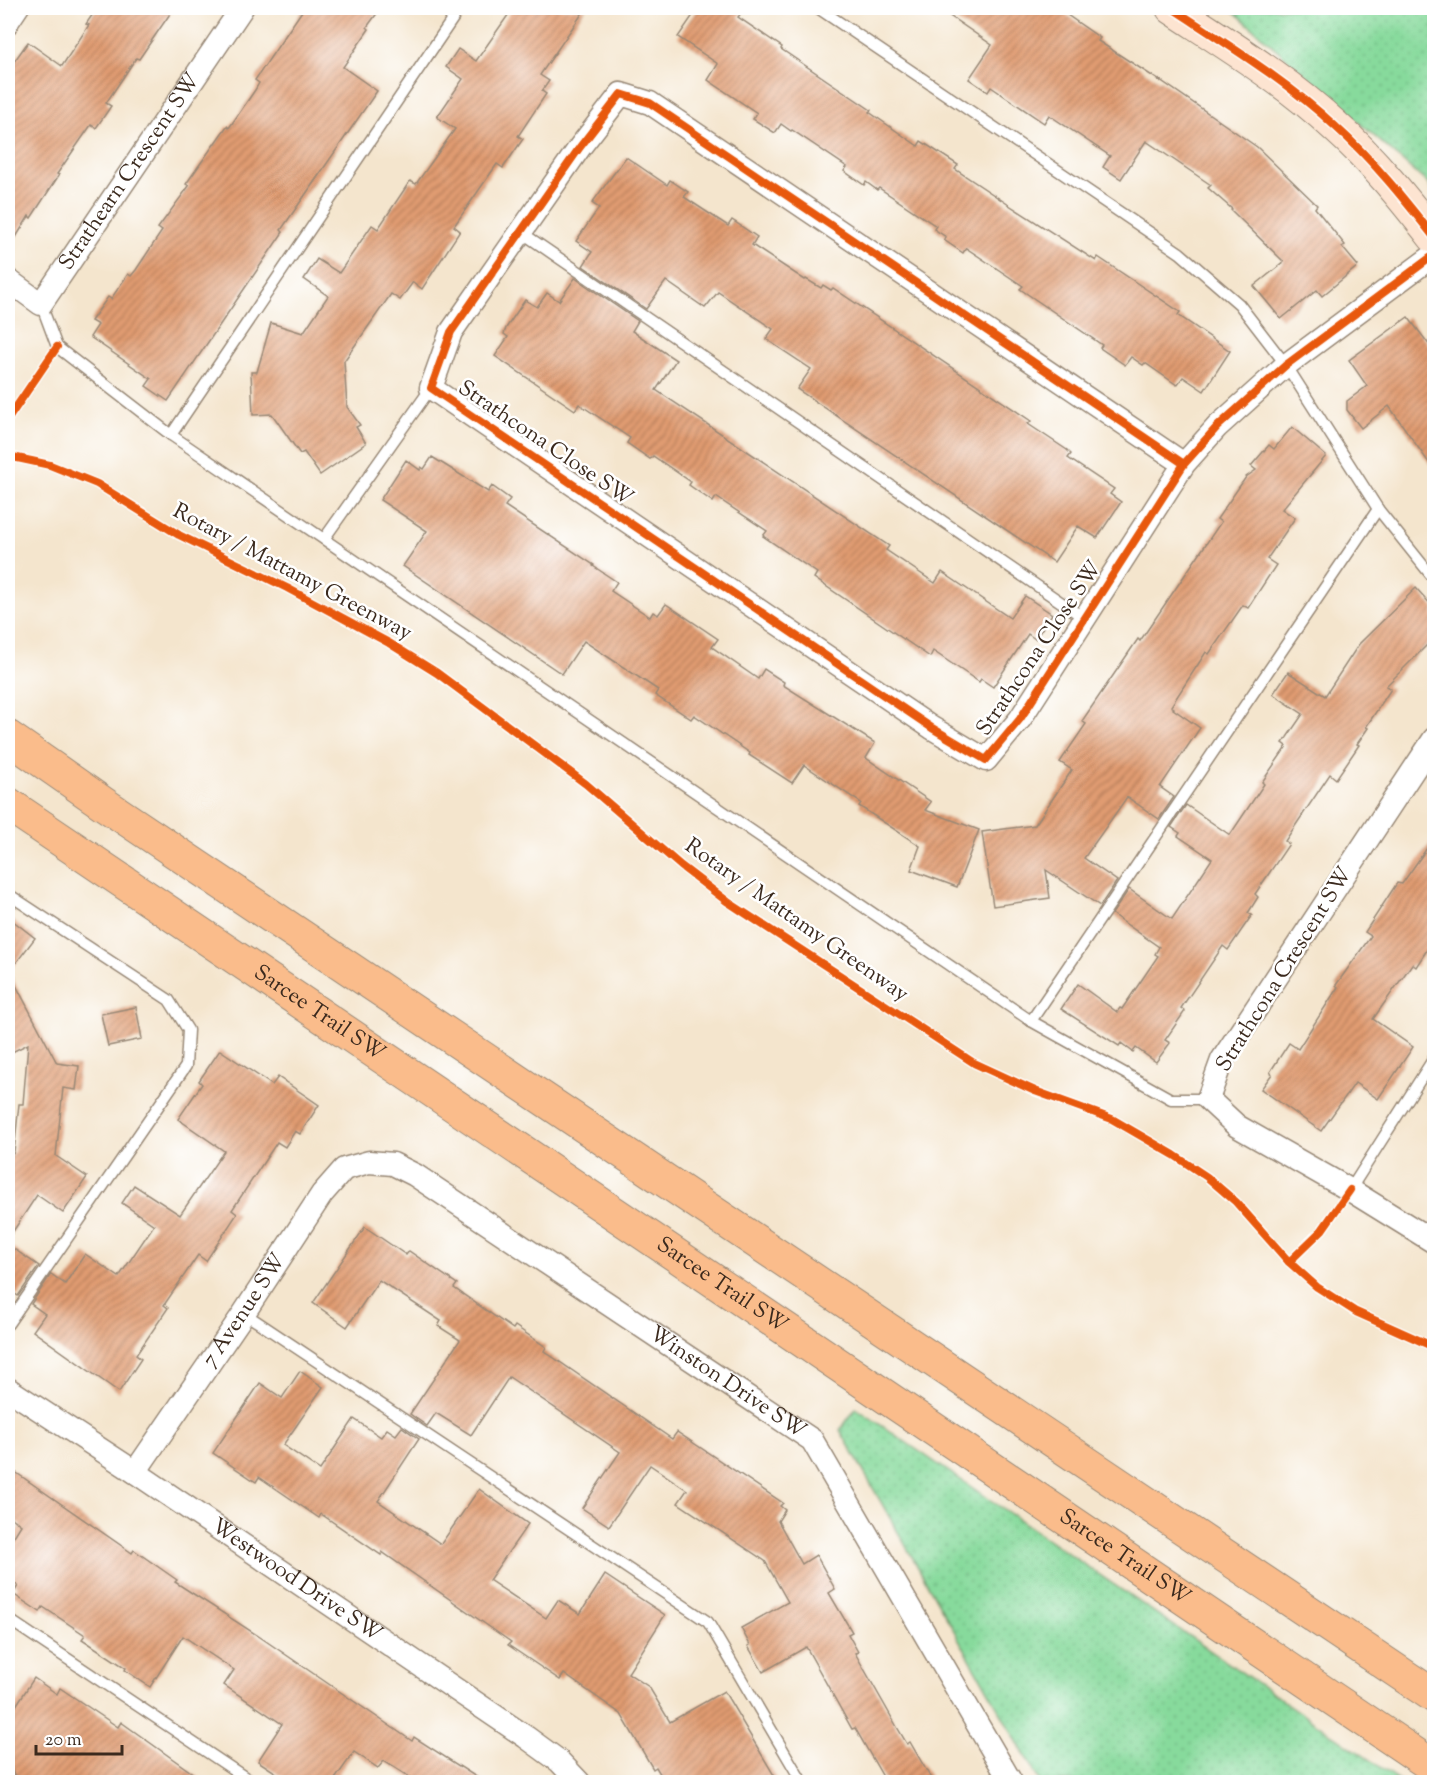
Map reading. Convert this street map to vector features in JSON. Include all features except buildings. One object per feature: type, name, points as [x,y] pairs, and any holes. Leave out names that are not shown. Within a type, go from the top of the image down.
[{"type":"highway","points":[[8,737],[104,804],[1434,1696]]},
{"type":"highway","name":"Sarcee Trail SW","points":[[8,804],[1434,1767]]},
{"type":"street","name":"Strathearn Crescent SW","points":[[40,304],[242,8]]},
{"type":"street","points":[[1172,8],[1304,100],[1337,127],[1388,180],[1434,237]]},
{"type":"street","name":"Strathcona Close SW","points":[[1184,465],[651,103],[621,94],[580,147],[452,333],[431,388],[932,728],[986,760],[1020,719],[1184,465],[1217,427],[1286,365],[1434,255]]},
{"type":"street","points":[[8,280],[40,304]]},
{"type":"street","name":"Strathcona Crescent SW","points":[[1434,739],[1222,1060],[1209,1099],[1237,1126],[1350,1190],[1434,1242]]},
{"type":"street","name":"7 Avenue SW","points":[[135,1472],[322,1194],[344,1169],[365,1163]]},
{"type":"street","name":"Winston Drive SW","points":[[365,1163],[393,1164],[415,1175],[812,1440],[1011,1782]]},
{"type":"street","name":"Westwood Drive SW","points":[[8,1389],[135,1472],[526,1737],[559,1761],[579,1782]]},
{"type":"lane","points":[[8,32],[24,8]]},
{"type":"lane","points":[[171,435],[460,8]]},
{"type":"lane","points":[[818,8],[1180,253],[1239,304],[1286,365],[1378,509],[1434,579]]},
{"type":"lane","points":[[521,232],[1084,618]]},
{"type":"lane","points":[[40,304],[57,347],[171,435],[1031,1021],[1171,1099],[1209,1099]]},
{"type":"lane","points":[[324,539],[431,388]]},
{"type":"lane","points":[[1031,1021],[1378,509]]},
{"type":"lane","points":[[8,894],[169,1000],[188,1030],[186,1066],[8,1324]]},
{"type":"lane","points":[[1350,1190],[1434,1058]]},
{"type":"lane","points":[[244,1313],[708,1622],[802,1782]]},
{"type":"lane","points":[[8,1619],[252,1782]]},
{"type":"green space","points":[[1230,8],[1434,8],[1434,193],[1427,183]]},
{"type":"green space","points":[[856,1408],[1402,1782],[1040,1782],[840,1430]]},
{"type":"cycle path","points":[[1172,8],[1257,64],[1317,110],[1375,166],[1434,237]]},
{"type":"cycle path","points":[[1184,464],[650,103],[621,94],[580,147],[451,332],[431,388],[932,728],[986,760],[1020,719],[1184,464],[1217,427],[1286,365],[1434,255]]},
{"type":"cycle path","points":[[8,419],[57,347]]},
{"type":"cycle path","name":"Rotary / Mattamy Greenway","points":[[8,456],[50,465],[97,484],[179,535],[287,588],[389,643],[437,673],[586,784],[681,866],[728,902],[974,1063],[1035,1091],[1112,1119],[1174,1155],[1207,1177],[1236,1202],[1289,1262],[1317,1287],[1356,1312],[1434,1347]]},
{"type":"cycle path","points":[[1289,1262],[1322,1230],[1350,1190]]}]
